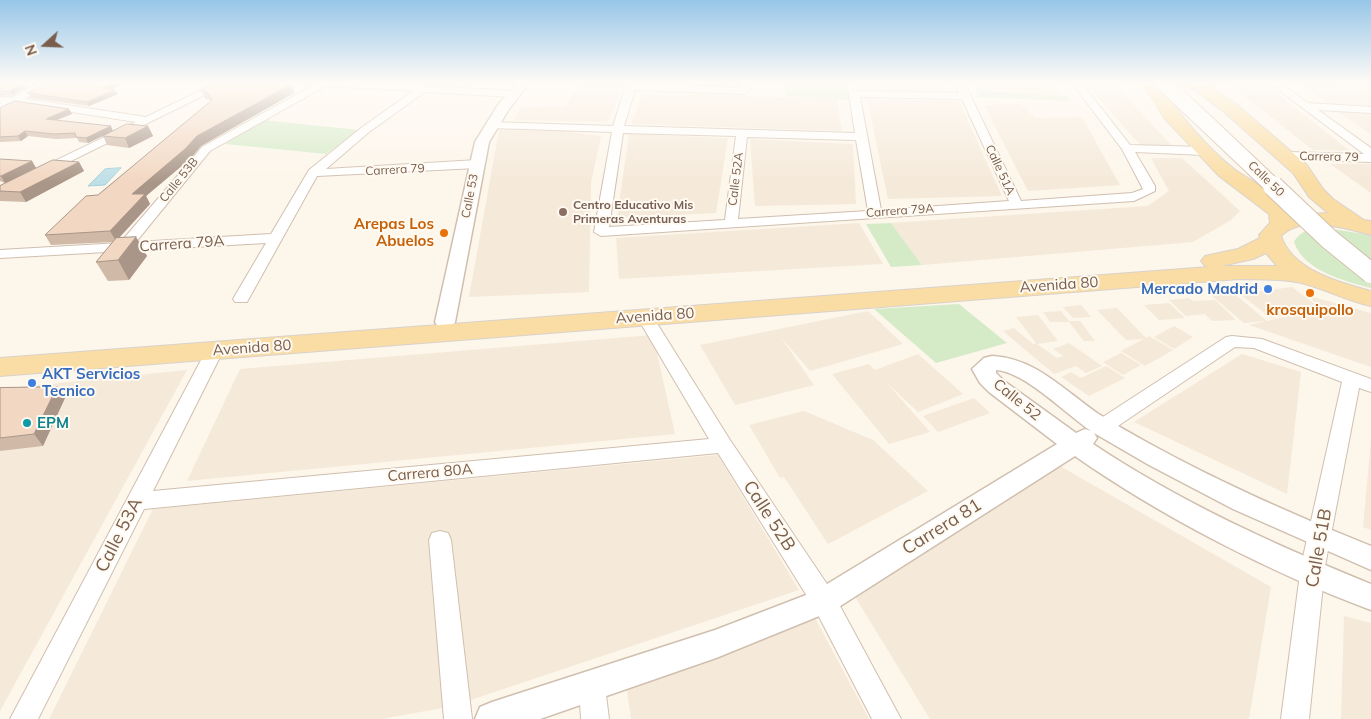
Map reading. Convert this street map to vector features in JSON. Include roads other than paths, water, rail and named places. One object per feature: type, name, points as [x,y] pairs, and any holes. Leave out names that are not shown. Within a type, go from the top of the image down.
[{"type":"main road","points":[[1172,116],[1226,172],[1270,203],[1279,212],[1276,233],[1277,253],[1290,265],[1310,278],[1351,294],[1371,299]]},
{"type":"main road","name":"Calle 50","points":[[1198,116],[1329,239],[1371,273]]},
{"type":"main road","name":"Calle 50","points":[[1214,116],[1371,256]]},
{"type":"main road","points":[[1239,116],[1300,169],[1316,193],[1326,203],[1369,228]]},
{"type":"main road","name":"Avenida 80","points":[[0,355],[1201,263],[1239,256],[1276,233],[1317,219],[1369,228]]},
{"type":"main road","name":"Avenida 80","points":[[0,367],[1239,272],[1289,274],[1310,278]]},
{"type":"street","points":[[117,116],[147,120]]},
{"type":"street","points":[[0,192],[156,116]]},
{"type":"street","name":"Calle 53B","points":[[123,248],[206,149],[267,116]]},
{"type":"street","points":[[240,299],[313,173],[364,130],[385,116]]},
{"type":"street","name":"Calle 53","points":[[446,322],[482,142],[498,116]]},
{"type":"street","points":[[618,128],[622,116]]},
{"type":"street","points":[[857,116],[875,212]]},
{"type":"street","name":"Calle 51A","points":[[975,116],[1016,203]]},
{"type":"street","points":[[1102,116],[1127,148],[1204,151]]},
{"type":"street","points":[[1317,116],[1371,154]]},
{"type":"street","points":[[492,125],[860,137]]},
{"type":"street","name":"Carrera 79A","points":[[618,128],[601,232],[875,212],[1123,198],[1142,194],[1149,190],[1149,186],[1127,148]]},
{"type":"street","name":"Calle 52A","points":[[730,224],[742,134]]},
{"type":"street","name":"Carrera 79","points":[[1286,156],[1371,158]]},
{"type":"street","name":"Carrera 79","points":[[313,173],[477,164]]},
{"type":"street","name":"Carrera 79A","points":[[0,254],[274,238]]},
{"type":"street","name":"Calle 52B","points":[[645,317],[824,601],[887,719]]},
{"type":"street","name":"Carrera 81","points":[[492,719],[716,644],[824,601],[1102,427],[1232,341],[1256,343],[1361,383]]},
{"type":"street","name":"Calle 53A","points":[[24,719],[214,350]]},
{"type":"street","name":"Calle 52","points":[[1371,558],[1320,538],[1168,465],[1102,427],[1016,366],[995,361],[987,364],[983,369],[984,374],[995,385],[1074,444],[1160,496],[1313,572],[1371,597]]},
{"type":"street","name":"Calle 51B","points":[[1295,719],[1313,572],[1320,538],[1361,383]]},
{"type":"street","name":"Carrera 80A","points":[[136,501],[724,445]]},
{"type":"street","points":[[440,540],[458,719]]},
{"type":"street","points":[[592,687],[594,719]]},
{"type":"water","points":[[121,168],[105,185],[88,186],[105,169]]},
{"type":"place","name":"Centro Educativo Mis Primeras Aventuras","points":[[563,212]]},
{"type":"place","name":"Arepas Los Abuelos","points":[[444,233]]},
{"type":"place","name":"Mercado Madrid","points":[[1268,289]]},
{"type":"place","name":"krosquipollo","points":[[1310,293]]},
{"type":"place","name":"AKT Servicios Tecnico","points":[[32,383]]},
{"type":"place","name":"EPM","points":[[27,423]]}]
